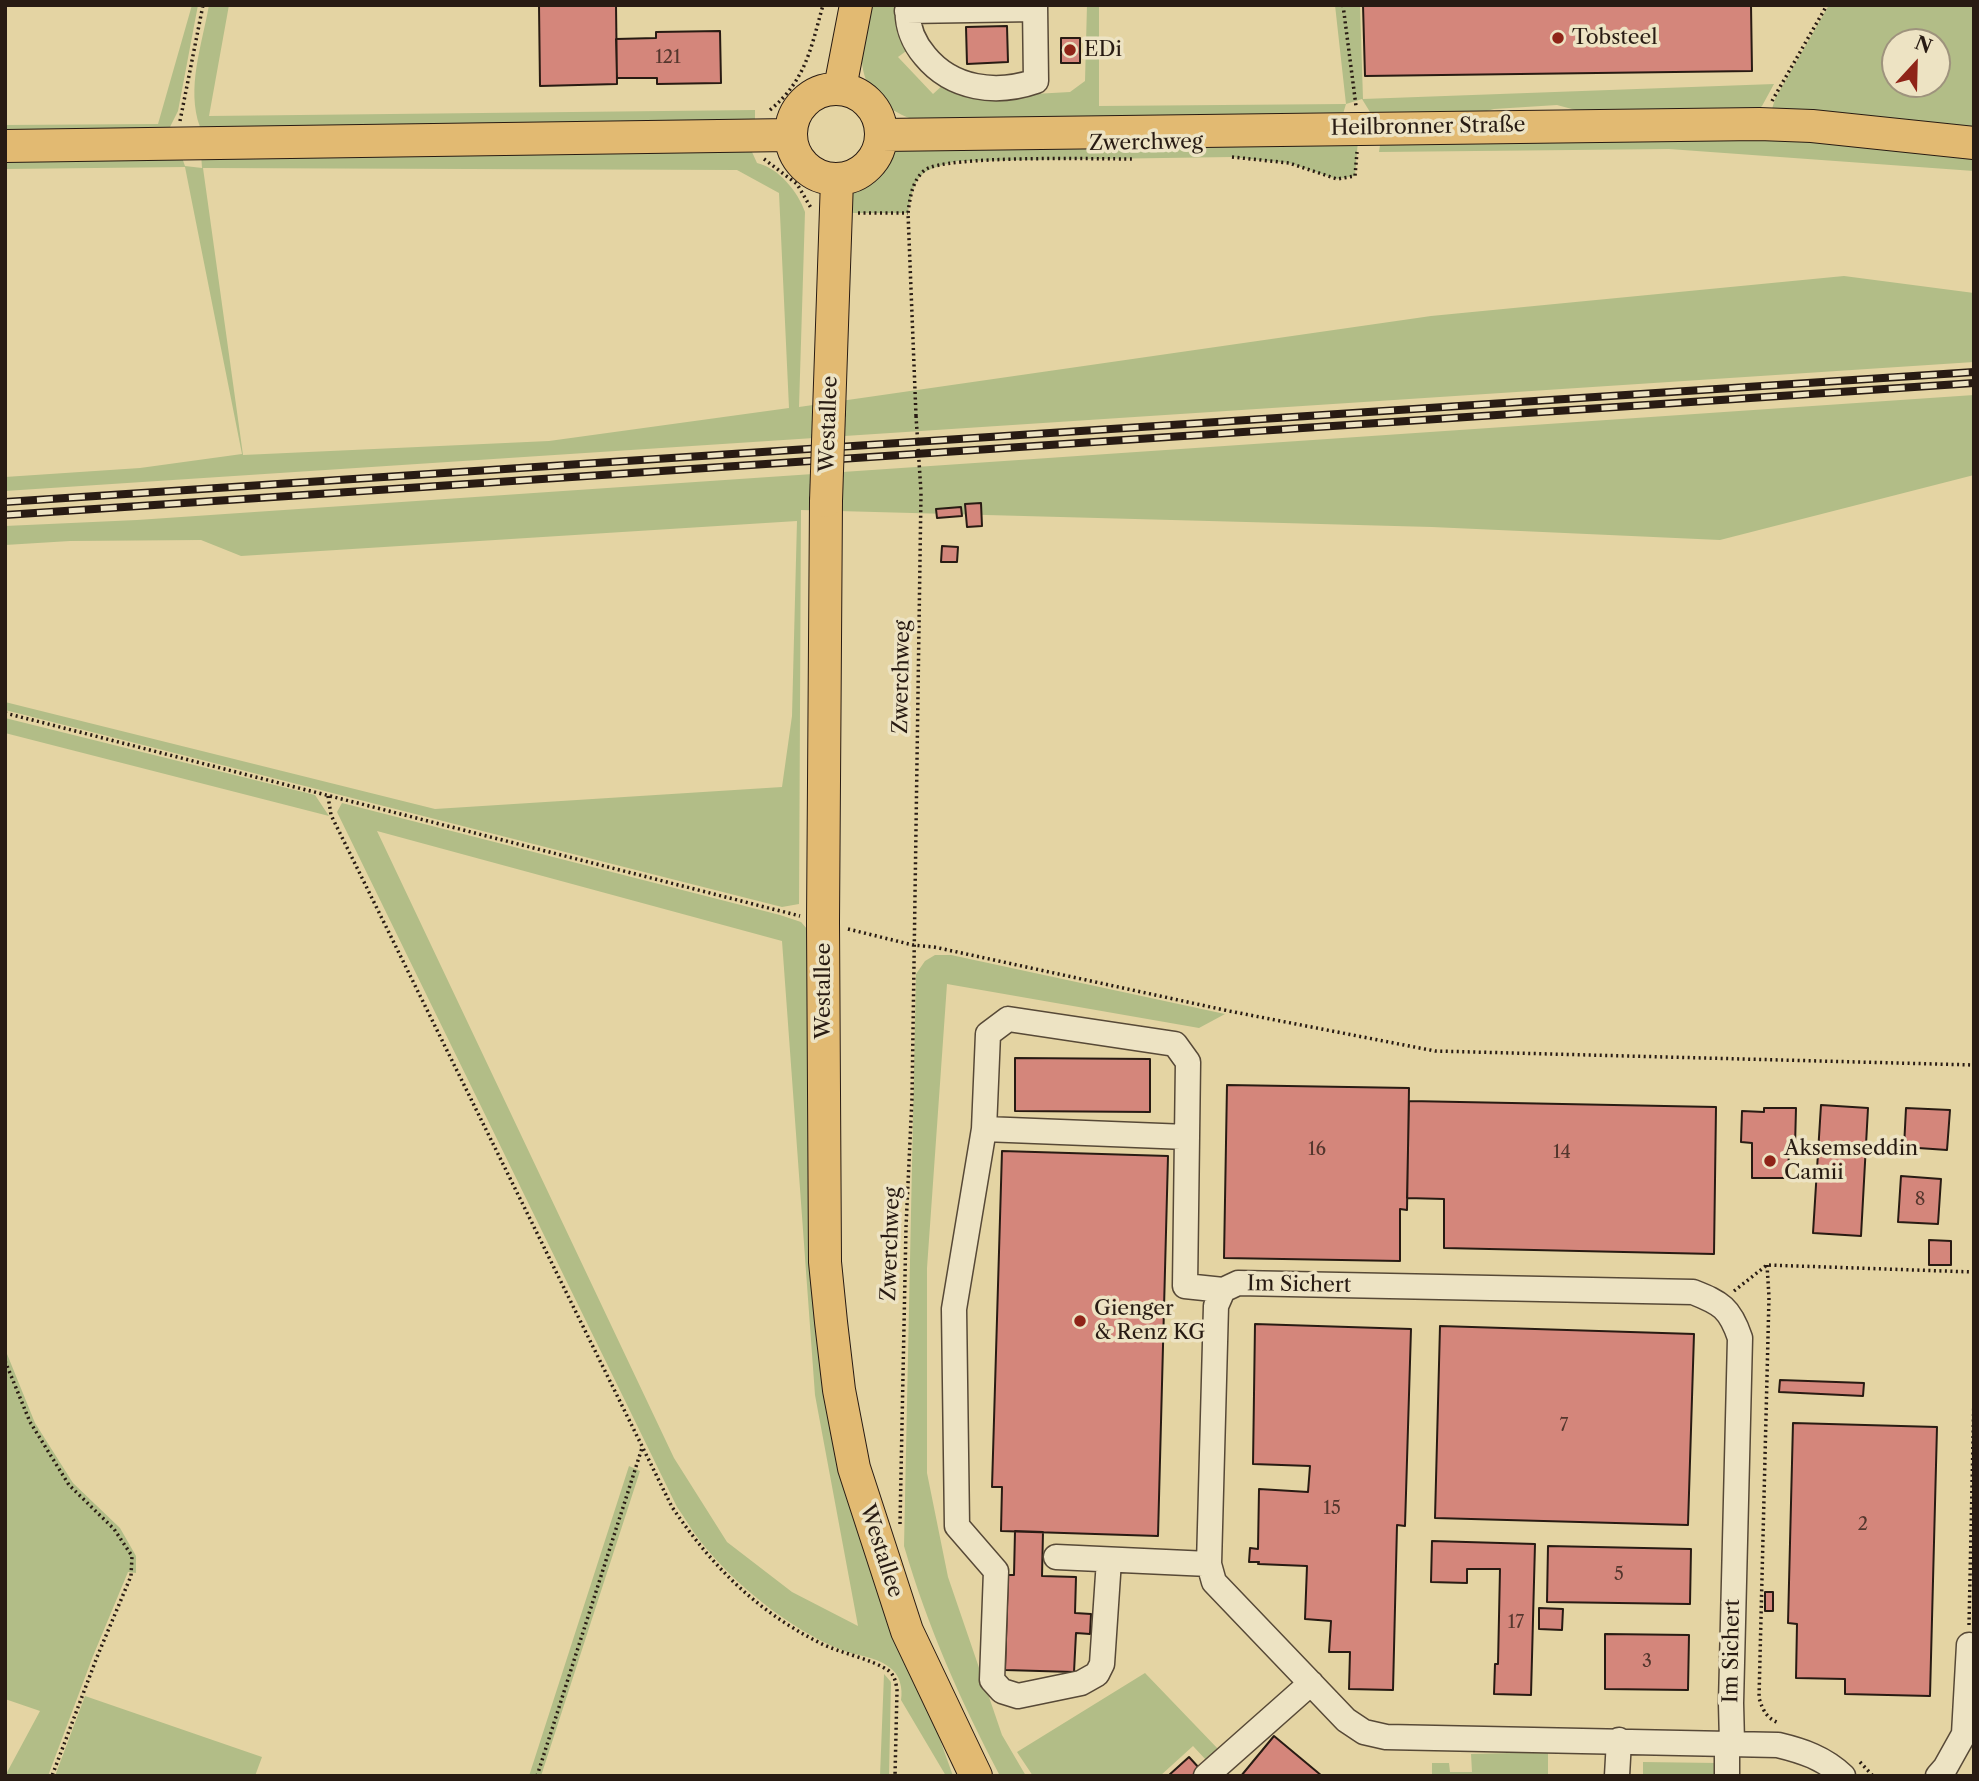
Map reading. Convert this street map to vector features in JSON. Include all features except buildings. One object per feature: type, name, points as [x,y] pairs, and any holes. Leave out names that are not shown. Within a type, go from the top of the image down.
[{"type":"main road","points":[[840,88],[856,5]]},
{"type":"main road","points":[[840,88],[856,93],[870,103],[879,118],[882,135],[878,154],[868,167],[853,177],[837,180],[820,177],[804,167],[794,152],[790,135],[794,116],[804,101],[821,90],[840,88]]},
{"type":"main road","name":"Heilbronner Straße","points":[[882,135],[1759,124],[1812,126],[1974,143]]},
{"type":"main road","points":[[5,146],[790,135]]},
{"type":"main road","name":"Westallee","points":[[837,180],[826,502],[823,922],[825,1262],[839,1390],[855,1468],[907,1632],[976,1776]]},
{"type":"street","points":[[1035,7],[1036,81],[995,88],[962,84],[937,70],[914,42],[908,8],[1035,7]]},
{"type":"street","points":[[1109,1560],[1102,1664],[1097,1674],[1081,1683],[1018,1696],[1002,1691],[992,1680],[996,1571],[957,1526],[954,1309],[984,1129],[988,1034],[1008,1019],[1175,1044],[1188,1062],[1185,1286],[1223,1290]]},
{"type":"street","points":[[984,1129],[1187,1137]]},
{"type":"street","name":"Im Sichert","points":[[1209,1564],[1216,1306],[1223,1290],[1238,1283],[1693,1292],[1719,1303],[1733,1318],[1740,1338],[1727,1776]]},
{"type":"street","points":[[1056,1557],[1209,1564],[1214,1582],[1346,1720],[1364,1732],[1386,1737],[1779,1745],[1809,1753],[1834,1767],[1849,1767]]},
{"type":"street","points":[[1963,1776],[1969,1645]]},
{"type":"street","points":[[1206,1776],[1311,1683]]},
{"type":"street","points":[[1938,1776],[1964,1734]]},
{"type":"street","points":[[1618,1776],[1619,1740]]},
{"type":"path","points":[[176,144],[204,5]]},
{"type":"path","points":[[764,116],[785,99],[805,68],[822,5]]},
{"type":"path","name":"Zwerchweg","points":[[1232,157],[1289,163],[1337,179],[1355,176],[1359,128],[1343,5]]},
{"type":"path","points":[[1759,124],[1827,5]]},
{"type":"path","name":"Zwerchweg","points":[[899,1533],[906,1227],[912,1098],[921,492],[908,213],[912,187],[926,169],[957,161],[1136,159]]},
{"type":"path","points":[[5,713],[913,945],[934,947],[1229,1011],[1435,1051],[1974,1065]]},
{"type":"path","points":[[328,796],[331,815],[672,1507],[697,1543],[727,1578],[793,1629],[836,1651],[876,1665],[895,1678],[895,1776]]},
{"type":"path","points":[[1767,1265],[1769,1297],[1759,1698],[1764,1713],[1770,1719],[1788,1726]]},
{"type":"path","points":[[1719,1303],[1767,1265],[1974,1272]]},
{"type":"path","points":[[5,1360],[30,1422],[69,1485],[114,1529],[132,1556],[131,1576],[52,1776]]},
{"type":"path","points":[[1969,1645],[1974,1394]]},
{"type":"path","points":[[537,1776],[642,1447]]},
{"type":"path","points":[[1849,1767],[1873,1776]]},
{"type":"green space","points":[[192,5],[198,5],[178,111],[170,127],[149,135],[5,137],[5,125],[158,124]]},
{"type":"green space","points":[[209,5],[229,5],[209,116],[755,110],[755,122],[218,134],[200,127],[196,112],[195,82]]},
{"type":"green space","points":[[868,5],[899,5],[909,49],[898,57],[933,94],[944,84],[980,97],[1070,92],[1085,81],[1087,5],[1099,5],[1099,106],[1346,104],[1343,114],[912,119],[893,110],[879,99],[864,74],[862,42]]},
{"type":"green space","points":[[1335,5],[1360,5],[1363,99],[1774,84],[1762,106],[1752,115],[1598,116],[1557,105],[1494,109],[1461,118],[1383,118],[1370,112],[1362,99],[1346,104]]},
{"type":"green space","points":[[1829,5],[1974,5],[1974,135],[1772,109],[1775,99]]},
{"type":"green space","points":[[1359,128],[1355,176],[1337,179],[1289,163],[1232,157],[957,161],[934,168],[921,176],[913,189],[908,213],[835,213],[837,180],[868,166],[882,135]]},
{"type":"green space","points":[[1758,132],[1974,150],[1974,171],[1669,149],[1379,152],[1381,138]]},
{"type":"green space","points":[[494,148],[752,152],[757,163],[773,170],[787,182],[805,212],[799,407],[1431,316],[1844,276],[1974,293],[1974,362],[5,491],[5,477],[140,468],[242,454],[185,167],[5,169],[5,155],[180,152],[185,166],[202,168],[201,153]],"holes":[[[203,168],[737,170],[779,193],[789,408],[549,441],[243,455]]]},
{"type":"green space","points":[[1974,395],[1974,475],[1720,540],[1432,527],[801,510],[799,904],[782,907],[5,710],[5,702],[435,809],[782,787],[792,716],[797,521],[241,556],[201,540],[70,541],[5,545],[5,526],[137,520]]},
{"type":"green space","points":[[5,718],[315,795],[329,816],[5,733]]},
{"type":"green space","points":[[342,803],[780,915],[801,922],[814,937],[816,1261],[933,1720],[953,1776],[946,1776],[901,1700],[900,1682],[893,1670],[883,1663],[820,1640],[764,1604],[715,1558],[677,1507],[337,812]],"holes":[[[377,831],[782,941],[815,1395],[858,1626],[792,1592],[727,1542],[674,1458]]]},
{"type":"green space","points":[[935,955],[951,955],[1225,1014],[1199,1028],[947,984],[927,1268],[927,1473],[948,1577],[1002,1735],[1026,1776],[1000,1776],[946,1663],[923,1606],[904,1546],[916,974],[925,961]]},
{"type":"green space","points":[[5,1349],[35,1423],[73,1483],[120,1528],[136,1556],[136,1573],[128,1572],[48,1776],[5,1776],[40,1711],[5,1699]]},
{"type":"green space","points":[[629,1466],[640,1471],[541,1776],[529,1776]]},
{"type":"green space","points":[[1145,1673],[1219,1750],[1207,1761],[1193,1746],[1160,1776],[1033,1776],[1017,1752]]},
{"type":"green space","points":[[884,1674],[891,1682],[889,1776],[880,1776]]},
{"type":"green space","points":[[85,1696],[262,1757],[255,1776],[55,1776]]},
{"type":"green space","points":[[1548,1752],[1548,1776],[1432,1776],[1432,1763],[1449,1763],[1450,1772],[1472,1772],[1471,1754]]},
{"type":"green space","points":[[1643,1762],[1717,1763],[1717,1776],[1643,1776]]},
{"type":"railway","points":[[5,502],[1974,372]]},
{"type":"railway","points":[[5,515],[1974,383]]},
{"type":"place","name":"Tobsteel","points":[[1558,38]]},
{"type":"place","name":"EDi","points":[[1070,50]]},
{"type":"place","name":"Aksemseddin Camii","points":[[1770,1161]]},
{"type":"place","name":"Gienger & Renz KG","points":[[1080,1321]]}]
